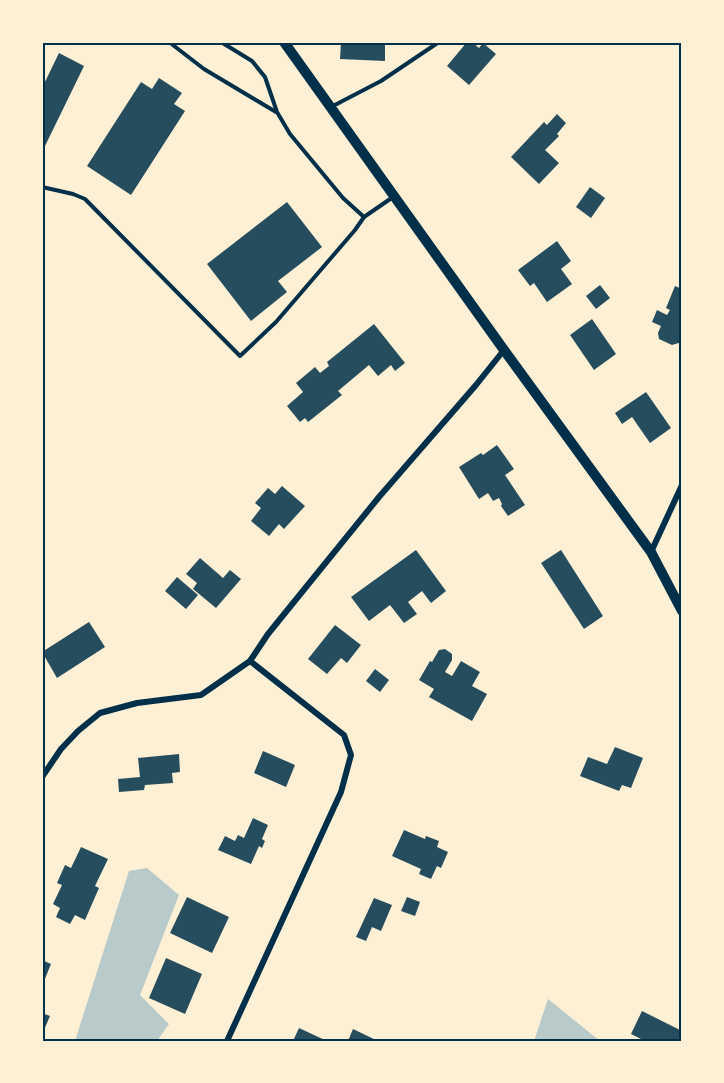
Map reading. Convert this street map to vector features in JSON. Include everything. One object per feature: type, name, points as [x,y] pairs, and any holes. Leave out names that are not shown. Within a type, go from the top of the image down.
[{"type":"main road","points":[[284,42],[651,552],[682,611]]},
{"type":"street","points":[[42,777],[61,749],[100,713],[137,703],[201,695],[250,661],[268,634],[379,497],[504,350]]},
{"type":"street","points":[[651,552],[682,485]]},
{"type":"street","points":[[227,1041],[341,792],[351,755],[344,735],[250,661]]},
{"type":"lane","points":[[169,42],[204,69],[277,112]]},
{"type":"lane","points":[[221,42],[252,61],[265,76],[277,112],[290,134],[343,198],[364,217]]},
{"type":"lane","points":[[331,107],[381,81],[440,42]]},
{"type":"lane","points":[[42,187],[73,194],[85,200],[240,356],[276,322],[364,217],[394,196]]},
{"type":"shaded area","points":[[147,868],[179,895],[140,995],[169,1024],[157,1041],[75,1041],[129,871]]},
{"type":"shaded area","points":[[548,999],[600,1041],[534,1041]]},
{"type":"building","points":[[341,42],[385,42],[385,61],[340,59]]},
{"type":"building","points":[[467,42],[472,42],[479,48],[483,43],[496,54],[469,85],[447,66]]},
{"type":"building","points":[[59,53],[84,66],[45,146],[42,145],[42,88]]},
{"type":"building","points":[[159,78],[182,93],[174,104],[185,111],[131,195],[87,166],[141,82],[152,89]]},
{"type":"building","points":[[557,114],[566,123],[557,134],[559,136],[545,150],[559,163],[539,184],[511,157],[544,122],[547,125]]},
{"type":"building","points":[[590,187],[605,198],[591,218],[576,207]]},
{"type":"building","points":[[287,202],[322,247],[278,281],[287,292],[251,321],[207,264]]},
{"type":"building","points":[[557,241],[571,261],[561,269],[572,284],[547,302],[534,283],[530,286],[518,270]]},
{"type":"building","points":[[600,285],[610,298],[596,309],[586,296]]},
{"type":"building","points":[[675,286],[682,289],[682,342],[672,345],[659,339],[658,333],[661,326],[652,322],[657,310],[667,315],[670,310],[666,308]]},
{"type":"building","points":[[592,319],[616,354],[594,370],[570,335]]},
{"type":"building","points":[[374,324],[405,363],[395,371],[391,365],[378,376],[369,365],[338,391],[342,395],[308,422],[305,418],[300,422],[287,406],[303,392],[296,383],[315,367],[320,373],[329,366],[327,362]]},
{"type":"building","points":[[646,392],[671,428],[650,443],[632,417],[622,424],[615,413]]},
{"type":"building","points":[[497,445],[514,469],[505,475],[525,505],[508,516],[499,498],[493,501],[488,493],[479,499],[459,467]]},
{"type":"building","points":[[282,486],[305,506],[284,529],[279,524],[269,536],[251,521],[261,508],[255,503],[268,488],[275,494]]},
{"type":"building","points":[[416,550],[446,591],[431,603],[422,591],[408,602],[417,614],[404,623],[390,605],[369,621],[351,597]]},
{"type":"building","points":[[561,550],[603,616],[584,629],[541,563]]},
{"type":"building","points":[[200,558],[223,578],[230,570],[241,579],[216,608],[193,589],[197,583],[186,574]]},
{"type":"building","points":[[177,577],[198,595],[186,609],[165,591]]},
{"type":"building","points":[[89,622],[105,647],[57,678],[42,652]]},
{"type":"building","points":[[335,625],[361,645],[347,663],[341,658],[327,674],[308,659]]},
{"type":"building","points":[[445,649],[452,654],[452,660],[445,672],[452,676],[461,661],[480,672],[472,686],[487,694],[472,721],[429,697],[434,689],[419,680],[439,650]]},
{"type":"building","points":[[375,669],[389,680],[380,692],[366,681]]},
{"type":"building","points":[[615,747],[643,758],[631,788],[622,785],[619,791],[580,776],[588,757],[607,764]]},
{"type":"building","points":[[263,751],[295,765],[286,787],[254,773]]},
{"type":"building","points":[[179,754],[180,772],[172,773],[173,783],[145,785],[144,790],[119,792],[118,779],[140,777],[138,758]]},
{"type":"building","points":[[253,818],[268,825],[262,839],[265,841],[262,848],[259,846],[251,864],[218,850],[225,836],[235,841],[238,835],[244,838]]},
{"type":"building","points":[[404,830],[425,839],[426,836],[439,841],[437,847],[448,852],[441,868],[437,866],[431,879],[419,874],[421,869],[392,856]]},
{"type":"building","points":[[81,847],[108,859],[95,886],[99,888],[85,920],[75,915],[70,924],[56,917],[60,908],[53,904],[62,885],[57,883],[65,865],[71,868]]},
{"type":"building","points":[[187,897],[229,917],[212,953],[170,933]]},
{"type":"building","points":[[407,897],[420,902],[415,916],[401,911]]},
{"type":"building","points":[[374,898],[392,905],[381,931],[372,927],[366,941],[356,937]]},
{"type":"building","points":[[166,958],[202,974],[185,1014],[149,998]]},
{"type":"building","points":[[42,960],[51,964],[42,986]]},
{"type":"building","points":[[642,1011],[682,1031],[682,1041],[650,1039],[645,1041],[631,1034]]},
{"type":"building","points":[[42,1013],[50,1016],[44,1030],[42,1029]]},
{"type":"building","points":[[299,1028],[327,1041],[293,1041]]},
{"type":"building","points":[[353,1029],[378,1041],[348,1041]]}]
